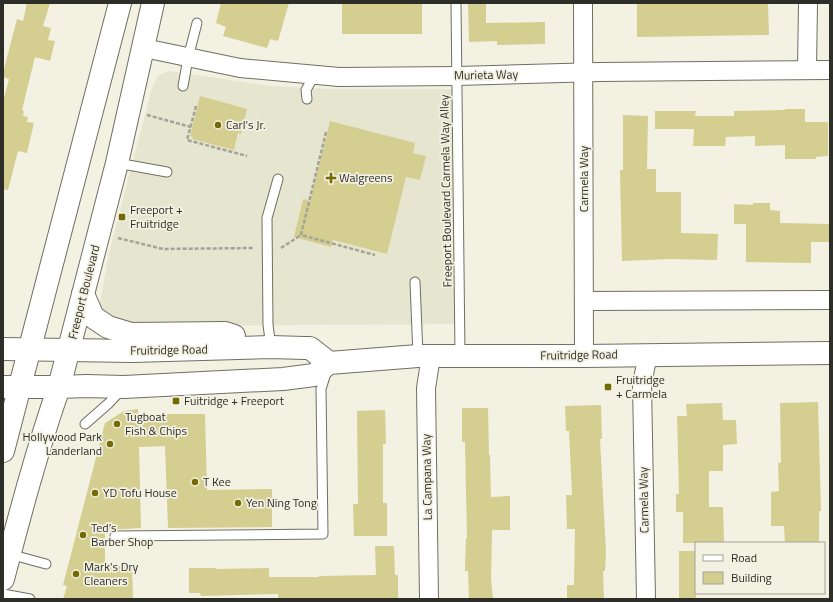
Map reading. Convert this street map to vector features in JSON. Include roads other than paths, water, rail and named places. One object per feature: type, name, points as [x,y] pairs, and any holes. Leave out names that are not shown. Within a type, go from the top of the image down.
[{"type":"main road","points":[[3,451],[11,387],[29,349],[120,3]]},
{"type":"main road","name":"Freeport Boulevard","points":[[3,579],[69,350],[117,163],[153,3]]},
{"type":"main road","points":[[83,294],[93,317],[108,327],[131,334],[226,333],[271,347]]},
{"type":"main road","name":"Fruitridge Road","points":[[3,349],[132,351],[271,347],[310,348],[329,363],[460,355],[584,356],[648,354],[830,353]]},
{"type":"main road","points":[[11,387],[238,387],[282,384],[314,375],[329,363]]},
{"type":"street","name":"Carmela Way","points":[[583,3],[584,356]]},
{"type":"street","points":[[807,69],[808,3]]},
{"type":"street","name":"Murieta Way","points":[[144,48],[240,68],[339,77],[807,69],[830,70]]},
{"type":"street","points":[[584,301],[830,300]]},
{"type":"street","name":"Carmela Way","points":[[646,599],[642,384],[648,354]]},
{"type":"street","name":"La Campana Way","points":[[424,356],[426,388],[429,599]]},
{"type":"lane","name":"Freeport Boulevard Carmela Way Alley","points":[[456,3],[460,355]]},
{"type":"lane","points":[[183,86],[197,23]]},
{"type":"lane","points":[[307,99],[306,90],[315,74]]},
{"type":"lane","points":[[117,163],[168,172]]},
{"type":"lane","points":[[271,347],[268,325],[267,218],[278,180]]},
{"type":"lane","points":[[416,282],[424,356]]},
{"type":"lane","points":[[115,536],[323,534],[321,389],[329,363]]},
{"type":"lane","points":[[85,424],[110,403],[124,387]]},
{"type":"lane","points":[[9,554],[46,564]]},
{"type":"lane","points":[[3,594],[30,599]]},
{"type":"place","name":"Carl's Jr.","points":[[218,125]]},
{"type":"place","name":"Walgreens","points":[[331,178]]},
{"type":"place","name":"Freeport + Fruitridge","points":[[122,217]]},
{"type":"place","name":"Fruitridge + Carmela","points":[[608,387]]},
{"type":"place","name":"Fuitridge + Freeport","points":[[176,401]]},
{"type":"place","name":"Tugboat Fish & Chips","points":[[117,424]]},
{"type":"place","name":"Hollywood Park Landerland","points":[[110,444]]},
{"type":"place","name":"T Kee","points":[[195,482]]},
{"type":"place","name":"YD Tofu House","points":[[95,493]]},
{"type":"place","name":"Yen Ning Tong","points":[[238,503]]},
{"type":"place","name":"Ted’s Barber Shop","points":[[83,535]]},
{"type":"place","name":"Mark's Dry Cleaners","points":[[76,574]]}]
